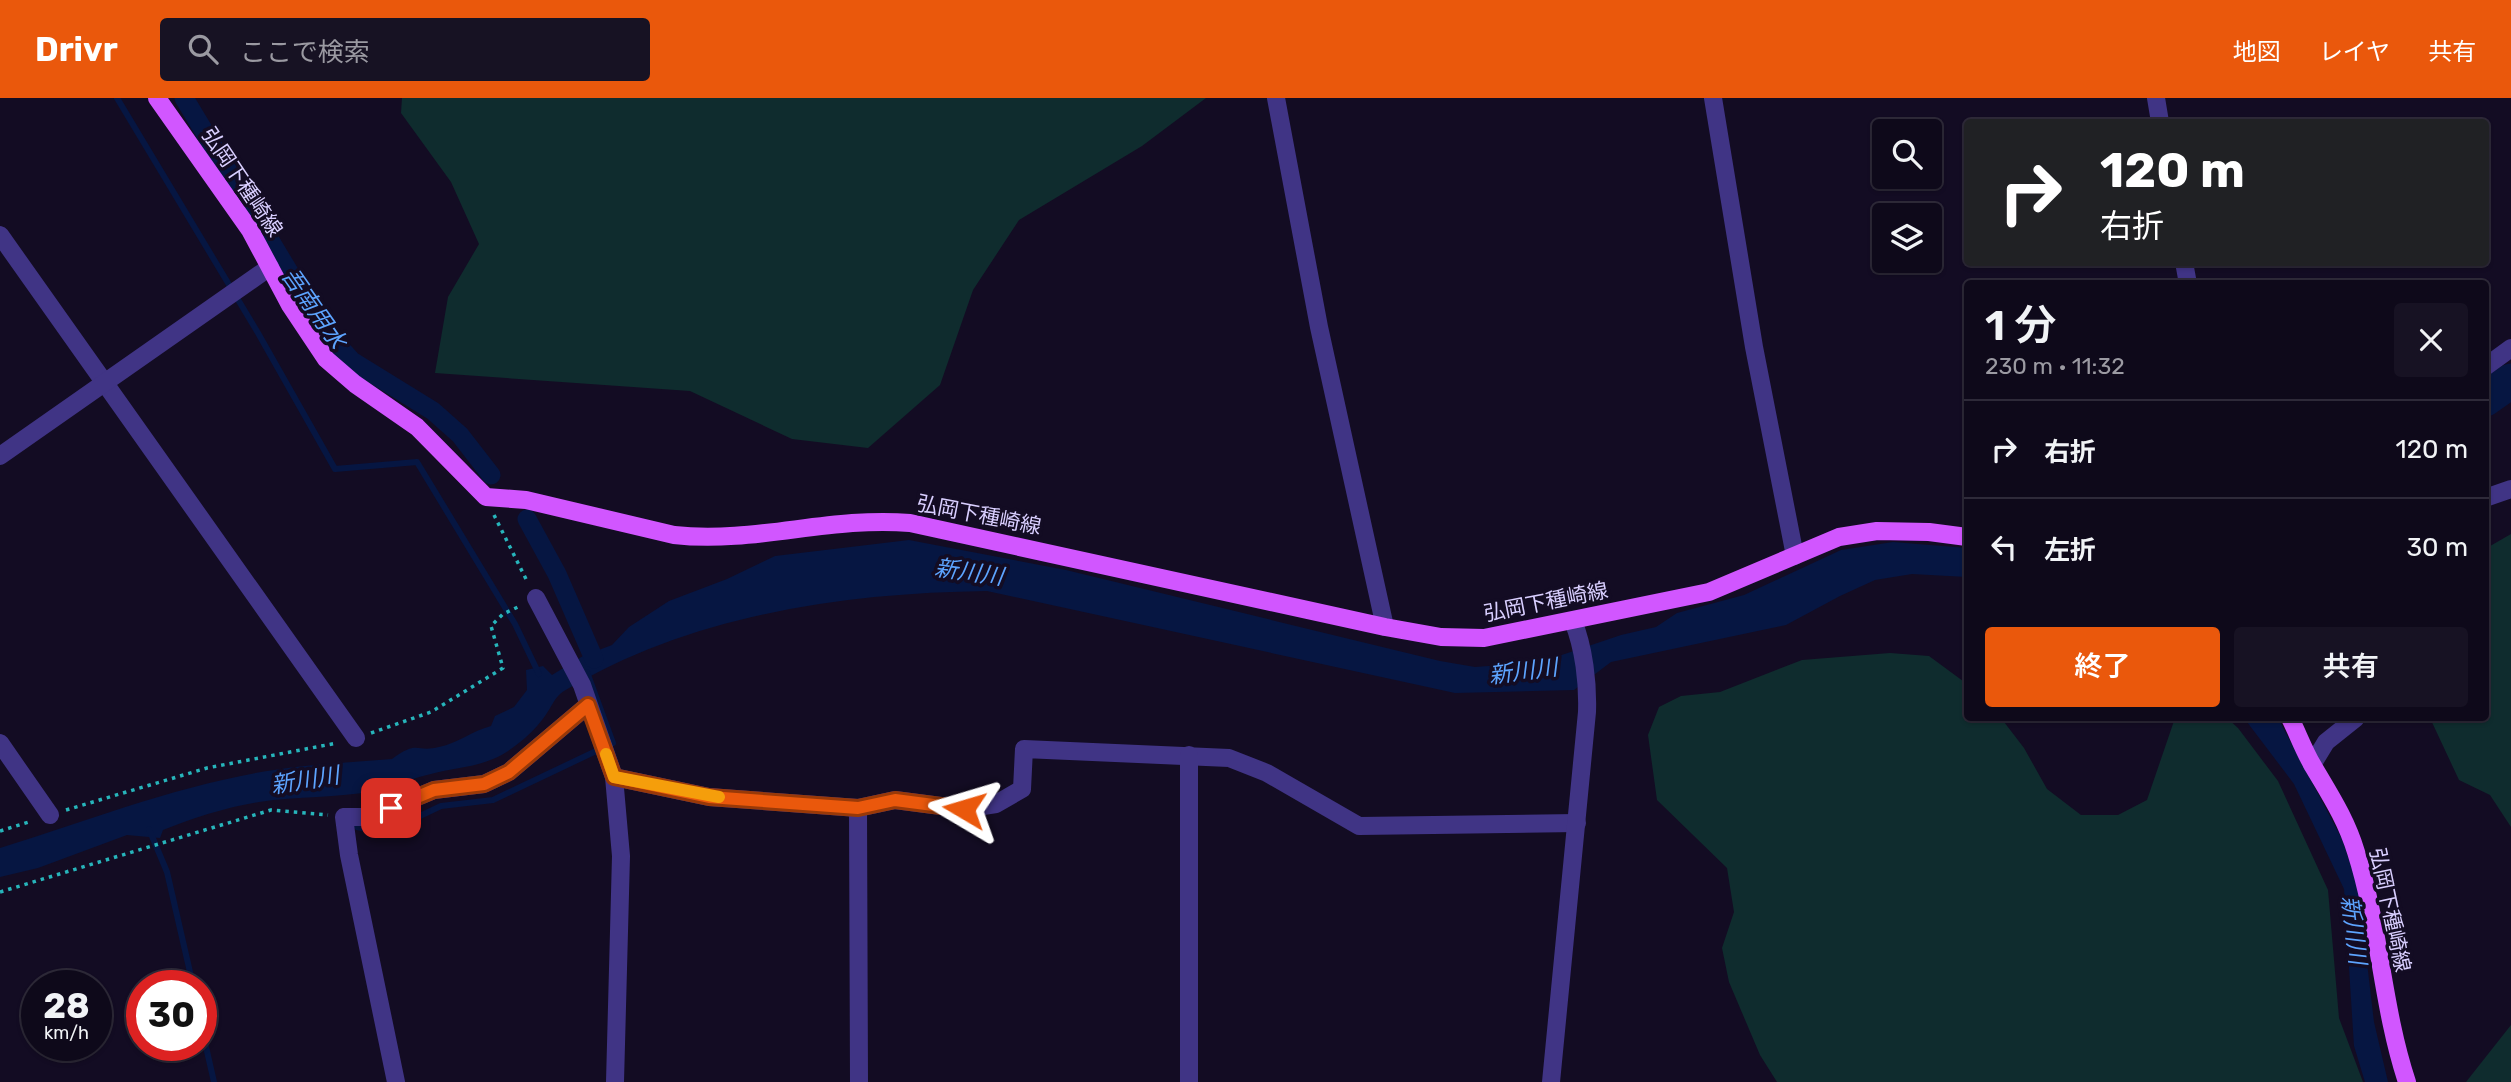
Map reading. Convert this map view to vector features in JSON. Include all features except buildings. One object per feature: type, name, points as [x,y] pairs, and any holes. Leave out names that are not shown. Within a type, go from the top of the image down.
[{"type":"main road","name":"弘岡下種崎線","points":[[157,98],[238,213],[308,334],[337,371],[417,426],[486,497],[526,500],[674,534],[698,537],[745,537],[837,523],[878,520],[910,523],[1441,637],[1484,638],[1576,627],[1709,592],[1839,537],[1877,531],[1929,532],[1964,537]]},
{"type":"main road","name":"弘岡下種崎線","points":[[2291,721],[2312,765],[2333,796],[2356,852],[2365,885],[2388,1008],[2407,1082]]},
{"type":"street","points":[[1276,98],[1318,327],[1385,627]]},
{"type":"street","points":[[1713,98],[1754,347],[1795,556]]},
{"type":"street","points":[[2156,98],[2160,119]]},
{"type":"street","points":[[0,235],[356,738]]},
{"type":"street","points":[[0,456],[270,267]]},
{"type":"street","points":[[2489,364],[2511,348]]},
{"type":"street","points":[[2489,497],[2511,489]]},
{"type":"street","points":[[536,597],[582,685],[614,777],[621,856],[615,1082]]},
{"type":"street","points":[[1551,1082],[1588,692],[1576,627]]},
{"type":"street","points":[[396,1082],[349,855],[344,817],[370,817],[434,790],[484,784],[509,772],[588,705]]},
{"type":"street","points":[[2312,765],[2326,742],[2352,721]]},
{"type":"street","points":[[0,743],[50,815]]},
{"type":"street","points":[[614,777],[709,797],[858,808],[895,800],[964,809],[996,804],[1021,789],[1024,749],[1189,755],[1229,758],[1267,773],[1359,826],[1577,823]]},
{"type":"street","points":[[1189,755],[1189,1082]]},
{"type":"street","points":[[858,808],[859,1082]]},
{"type":"path","points":[[486,497],[503,536],[536,597]]},
{"type":"path","points":[[0,831],[207,768],[356,738],[431,712],[503,668],[491,626],[503,614]]},
{"type":"path","points":[[0,892],[271,810],[344,817]]},
{"type":"green space","points":[[402,98],[1206,98],[1142,146],[1019,220],[973,290],[940,385],[868,448],[792,439],[690,391],[435,373],[448,297],[479,244],[451,182],[401,113]]},
{"type":"green space","points":[[2511,534],[2511,827],[2490,795],[2459,780],[2431,721],[2489,721],[2489,547]]},
{"type":"green space","points":[[1890,653],[1929,656],[1964,682],[1964,721],[2003,721],[2024,748],[2047,789],[2081,815],[2118,815],[2147,800],[2174,721],[2230,721],[2278,781],[2328,890],[2339,1018],[2363,1082],[1777,1082],[1760,1055],[1729,982],[1722,948],[1734,912],[1727,868],[1657,800],[1648,735],[1659,707],[1681,696],[1720,692],[1802,660]]},
{"type":"green space","points":[[2511,1025],[2511,1082],[2466,1082]]},
{"type":"water","name":"新川川","points":[[909,540],[1066,570],[1440,661],[1475,667],[1541,662],[1621,635],[1656,627],[1677,613],[1744,595],[1841,550],[1893,542],[1964,548],[1964,577],[1912,574],[1875,580],[1786,625],[1611,662],[1574,690],[1455,693],[987,591],[823,603],[715,626],[612,665],[561,693],[528,735],[500,756],[485,762],[375,791],[274,800],[235,807],[163,830],[160,838],[127,835],[38,868],[0,877],[0,848],[170,793],[274,770],[392,759],[412,748],[431,748],[452,743],[491,726],[495,716],[514,707],[527,690],[526,670],[543,666],[552,675],[583,656],[612,645],[629,627],[669,601],[727,579],[775,556]]},
{"type":"water","name":"新川川","points":[[2246,721],[2280,721],[2342,839],[2358,886],[2374,1022],[2388,1082],[2365,1082],[2354,1046],[2344,889],[2294,784]]},
{"type":"waterway","points":[[117,98],[258,333],[335,469],[417,462],[515,624],[539,674]]},
{"type":"waterway","name":"吾南用水","points":[[184,98],[324,330],[352,361],[433,411],[460,435],[491,475]]},
{"type":"waterway","points":[[2489,396],[2511,381]]},
{"type":"waterway","name":"吾南用水","points":[[527,519],[557,574],[594,659]]},
{"type":"waterway","points":[[357,827],[384,833],[441,806],[493,800],[613,743],[587,672]]},
{"type":"waterway","points":[[149,829],[167,872],[190,970]]},
{"type":"waterway","points":[[209,1061],[214,1082]]},
{"type":"slow traffic","points":[[606,754],[614,777],[719,797]]},
{"type":"route","points":[[391,808],[434,790],[484,784],[509,772],[588,705],[614,777],[709,797],[858,808],[895,800],[964,809]]}]
